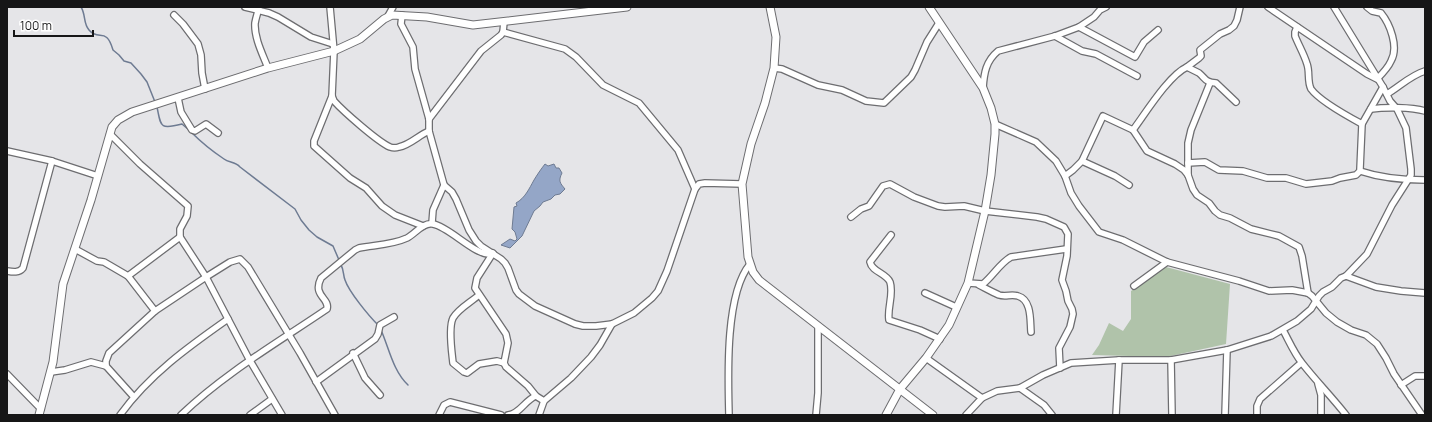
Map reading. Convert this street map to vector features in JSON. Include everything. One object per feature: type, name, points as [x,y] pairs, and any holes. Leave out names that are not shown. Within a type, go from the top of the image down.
[{"type":"street","points":[[245,7],[259,9],[278,17],[311,37],[334,47]]},
{"type":"street","points":[[330,7],[334,47],[332,96],[314,141],[314,146],[350,178],[366,188],[382,206],[395,215],[423,226]]},
{"type":"street","points":[[40,412],[51,372],[61,310],[63,284],[114,123],[126,115],[360,39],[388,16],[393,7]]},
{"type":"street","points":[[388,16],[402,15],[427,17],[473,26],[627,7]]},
{"type":"street","points":[[770,7],[776,37],[774,68],[765,104],[751,144],[742,184],[750,264],[753,272],[759,280],[933,415]]},
{"type":"street","points":[[886,415],[900,389],[926,358],[949,326],[956,307],[968,283],[985,211],[991,175],[995,124],[991,108],[983,88],[929,7]]},
{"type":"street","points":[[983,88],[985,69],[992,55],[998,51],[1054,36],[1080,27],[1094,17],[1100,10],[1106,7]]},
{"type":"street","points":[[1133,130],[1170,80],[1180,70],[1187,67],[1201,56],[1200,50],[1220,34],[1234,26],[1240,7]]},
{"type":"street","points":[[1268,7],[1297,28],[1377,79]]},
{"type":"street","points":[[966,415],[982,398],[997,391],[1020,388],[1042,375],[1071,363],[1119,360],[1171,360],[1227,350],[1249,344],[1283,330],[1298,321],[1311,309],[1323,292],[1332,287],[1341,278],[1346,276],[1367,254],[1389,210],[1411,175],[1406,128],[1397,109],[1390,101],[1334,7]]},
{"type":"street","points":[[1368,7],[1372,11],[1381,13],[1384,16],[1391,31],[1395,50],[1392,61],[1377,79]]},
{"type":"street","points":[[259,9],[255,21],[255,27],[261,50],[268,68]]},
{"type":"street","points":[[174,15],[198,44],[201,55],[205,89]]},
{"type":"street","points":[[402,15],[401,24],[413,47],[415,69],[429,120],[429,131],[444,185],[452,192],[469,230],[476,241],[481,246],[502,259],[508,268],[516,290],[535,306],[575,324],[583,326],[612,324],[634,314],[658,291],[667,271],[695,189],[700,184],[705,183],[742,184]]},
{"type":"street","points":[[429,120],[481,51],[497,40],[504,32],[504,22]]},
{"type":"street","points":[[774,68],[788,72],[818,85],[842,90],[866,101],[884,103],[911,76],[927,42],[940,23]]},
{"type":"street","points":[[1080,27],[1135,57],[1144,42],[1158,30]]},
{"type":"street","points":[[1297,28],[1295,36],[1308,66],[1312,89],[1347,116],[1362,124]]},
{"type":"street","points":[[504,32],[566,49],[576,57],[603,85],[639,103],[678,150],[695,189]]},
{"type":"street","points":[[1054,36],[1082,51],[1096,54],[1137,76]]},
{"type":"street","points":[[1187,67],[1200,74],[1210,83],[1216,83],[1236,102]]},
{"type":"street","points":[[1387,94],[1404,84],[1411,77],[1425,71]]},
{"type":"street","points":[[1188,175],[1188,143],[1191,130],[1210,83]]},
{"type":"street","points":[[1360,172],[1362,124],[1383,87]]},
{"type":"street","points":[[332,96],[338,105],[384,144],[392,148],[400,147],[429,131]]},
{"type":"street","points":[[178,98],[182,112],[192,130],[199,130],[206,124],[218,133]]},
{"type":"street","points":[[1371,109],[1414,108],[1425,111]]},
{"type":"street","points":[[1065,176],[1082,161],[1103,116],[1133,130],[1147,151],[1175,164],[1184,170],[1198,195],[1209,203],[1220,215],[1230,218],[1251,229],[1279,236],[1299,247],[1302,256],[1308,293]]},
{"type":"street","points":[[995,124],[1036,142],[1056,161],[1065,176],[1071,193],[1099,232],[1122,240],[1167,262],[1239,281],[1269,291],[1292,290],[1308,293],[1326,313],[1344,327],[1366,335],[1377,344],[1401,385],[1422,415]]},
{"type":"street","points":[[110,134],[140,164],[188,206],[188,216],[180,229],[180,237],[206,277],[249,360],[282,415]]},
{"type":"street","points":[[7,153],[52,161],[98,176]]},
{"type":"street","points":[[7,271],[18,272],[23,268],[52,161]]},
{"type":"street","points":[[1082,161],[1115,176],[1129,185]]},
{"type":"street","points":[[1188,163],[1205,162],[1219,170],[1243,171],[1267,178],[1286,178],[1306,184],[1332,181],[1356,175],[1360,172],[1373,176],[1408,180],[1425,180]]},
{"type":"street","points":[[851,217],[861,209],[869,206],[881,188],[886,184],[890,184],[914,197],[938,206],[964,206],[985,211],[1042,218],[1054,222],[1066,229],[1068,234],[1066,249],[1067,256],[1062,280],[1073,314],[1070,327],[1059,348],[1060,368]]},
{"type":"street","points":[[432,223],[433,210],[444,185]]},
{"type":"street","points":[[181,415],[213,387],[249,360],[327,309],[327,304],[319,292],[319,282],[321,278],[338,265],[351,252],[359,248],[396,242],[406,238],[423,226],[432,223],[444,228],[460,240],[485,253],[493,253]]},
{"type":"street","points":[[891,235],[870,262],[872,267],[886,276],[890,283],[889,320],[920,330],[940,339]]},
{"type":"street","points":[[128,276],[180,237]]},
{"type":"street","points":[[75,249],[97,261],[104,262],[128,276],[156,311]]},
{"type":"street","points":[[968,283],[983,284],[1006,260],[1012,257],[1066,249]]},
{"type":"street","points":[[493,253],[475,283],[475,288],[506,334],[508,344],[504,363]]},
{"type":"street","points":[[106,366],[106,361],[110,353],[156,311],[230,262],[242,260],[248,267],[335,415]]},
{"type":"street","points":[[1134,286],[1167,262]]},
{"type":"street","points":[[730,415],[729,372],[732,309],[741,276],[750,264]]},
{"type":"street","points":[[1346,276],[1376,287],[1425,293]]},
{"type":"street","points":[[977,284],[1000,295],[1018,296],[1024,298],[1028,304],[1031,332]]},
{"type":"street","points":[[926,293],[956,307]]},
{"type":"street","points":[[479,295],[465,306],[453,319],[451,338],[453,363],[467,373],[479,364],[497,361],[504,363],[506,367],[528,386],[536,396],[544,401]]},
{"type":"street","points":[[316,382],[375,338],[378,334],[379,326],[394,317]]},
{"type":"street","points":[[120,415],[133,396],[165,366],[228,319]]},
{"type":"street","points":[[539,415],[544,401],[575,374],[591,357],[612,324]]},
{"type":"street","points":[[816,415],[818,393],[818,326]]},
{"type":"street","points":[[1283,330],[1301,363],[1334,398],[1346,415]]},
{"type":"street","points":[[1225,415],[1227,350]]},
{"type":"street","points":[[353,353],[366,378],[380,395]]},
{"type":"street","points":[[926,358],[982,398]]},
{"type":"street","points":[[1116,415],[1119,360]]},
{"type":"street","points":[[1171,360],[1172,415]]},
{"type":"street","points":[[51,372],[65,370],[91,362],[106,366],[133,396]]},
{"type":"street","points":[[1257,415],[1257,406],[1260,399],[1301,363]]},
{"type":"street","points":[[7,374],[40,412]]},
{"type":"street","points":[[1401,385],[1414,376],[1425,376]]},
{"type":"street","points":[[1318,382],[1321,395],[1321,415]]},
{"type":"street","points":[[1020,388],[1044,405],[1052,415]]},
{"type":"street","points":[[508,415],[519,410],[532,397],[536,396]]},
{"type":"street","points":[[250,415],[272,399]]},
{"type":"street","points":[[439,415],[444,405],[450,402],[501,415]]},
{"type":"green space","points":[[1166,267],[1230,284],[1226,344],[1166,357],[1092,355],[1099,345],[1109,323],[1123,331],[1131,319],[1131,291]]},
{"type":"water","points":[[545,164],[548,166],[554,164],[556,168],[559,168],[562,173],[560,182],[565,189],[560,194],[555,195],[551,199],[543,202],[534,211],[522,236],[510,248],[501,245],[510,239],[515,241],[517,239],[515,232],[512,229],[514,207],[517,206],[516,203],[522,199]]},
{"type":"waterway","points":[[81,7],[89,30],[96,35],[105,36],[108,38],[113,50],[124,61],[131,63],[147,82],[155,102]]},
{"type":"waterway","points":[[157,107],[159,119],[162,125],[169,127],[182,124],[189,130]]},
{"type":"waterway","points":[[191,132],[215,153],[238,165],[295,209],[309,230],[317,237],[333,246],[339,260]]},
{"type":"waterway","points":[[341,265],[347,285],[378,325]]},
{"type":"waterway","points":[[381,330],[395,366],[408,385]]}]
